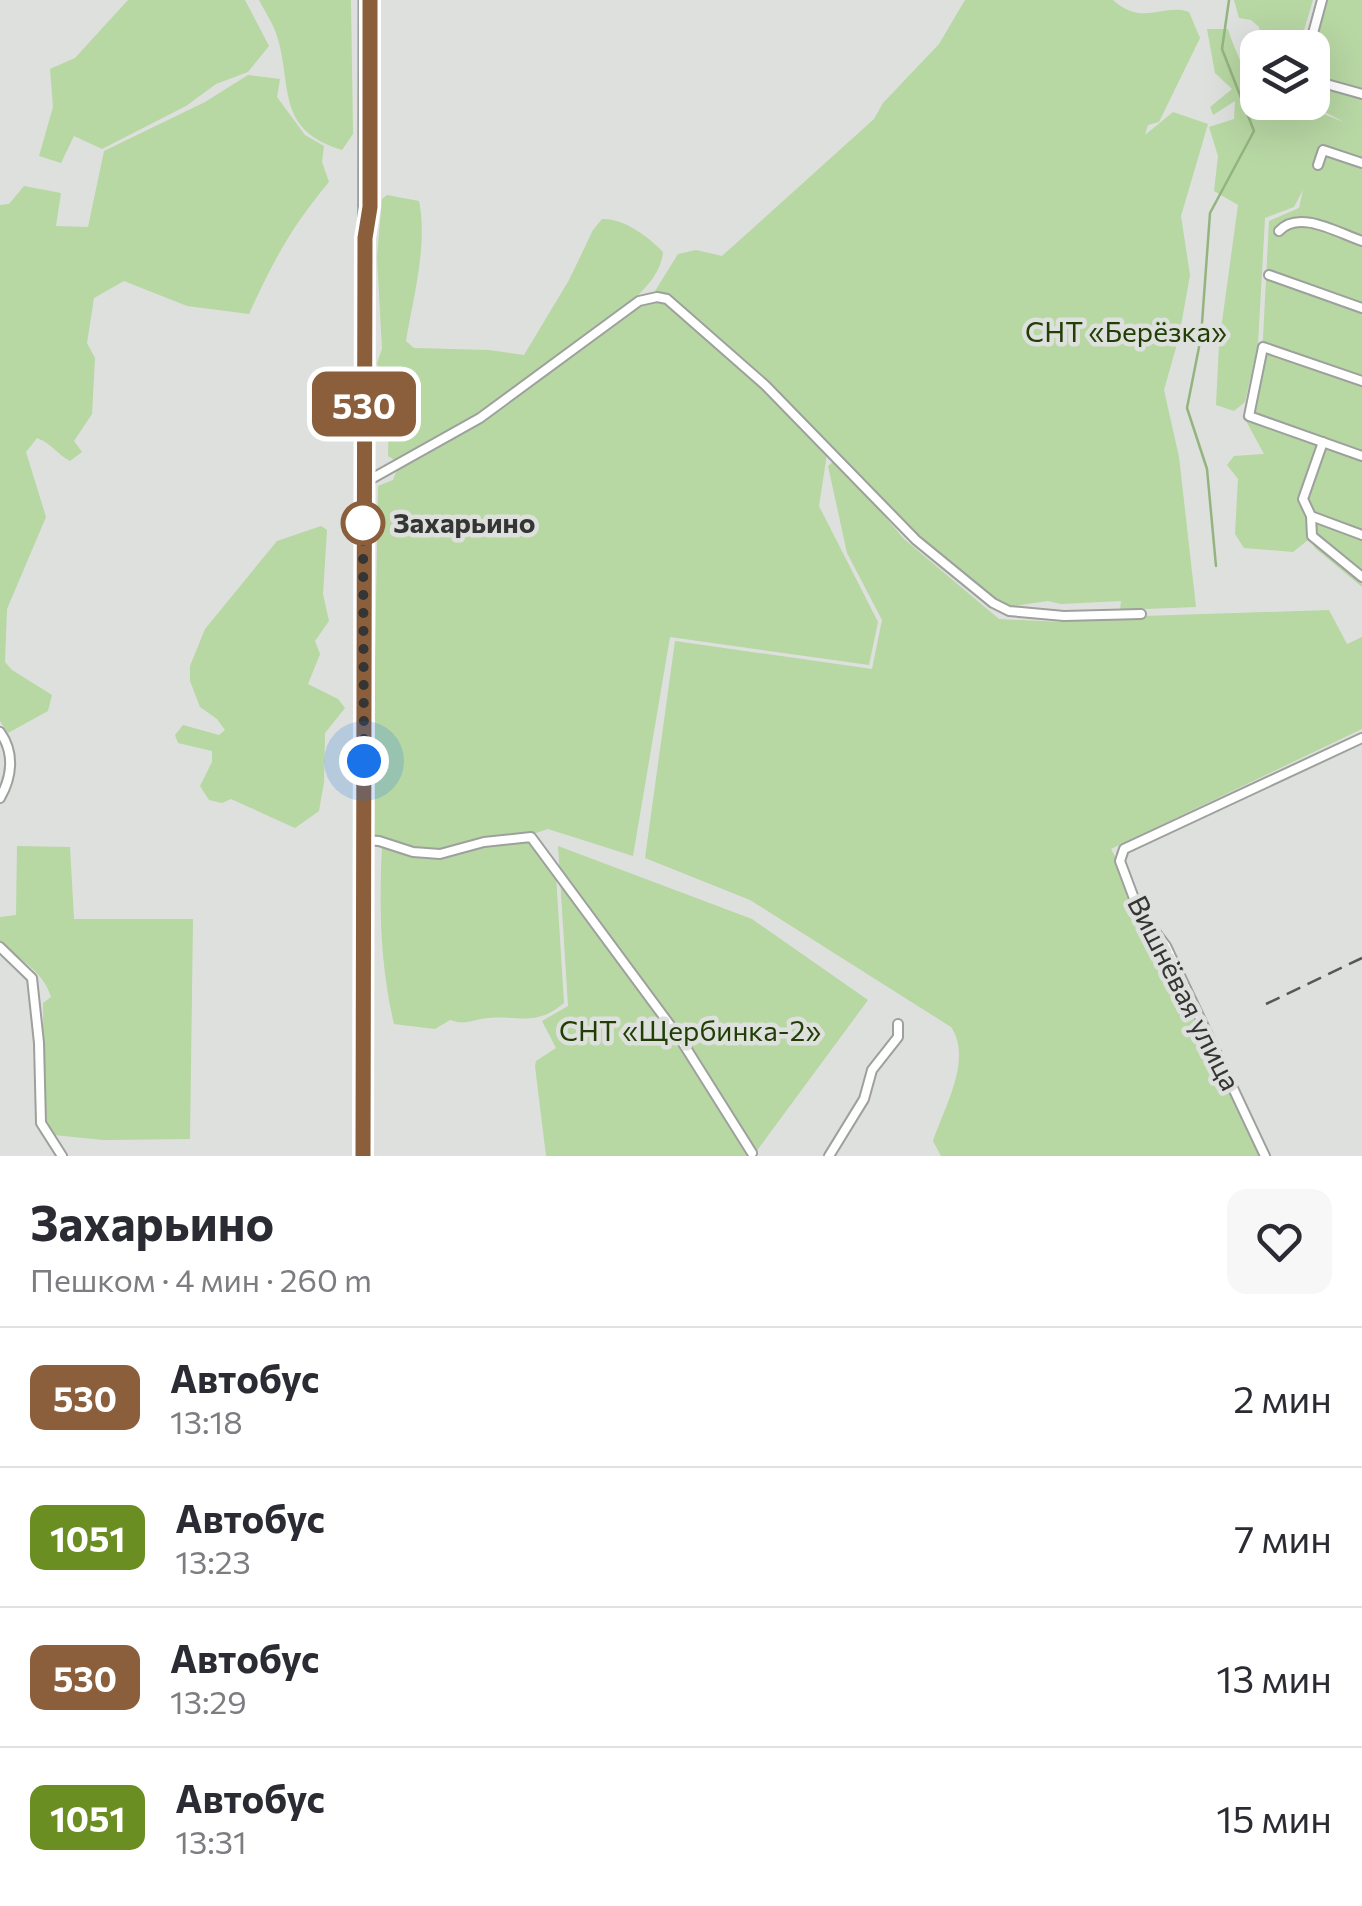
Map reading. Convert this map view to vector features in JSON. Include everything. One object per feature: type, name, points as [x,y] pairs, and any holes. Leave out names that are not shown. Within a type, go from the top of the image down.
[{"type":"main road","points":[[362,1156],[368,0]]},
{"type":"street","points":[[1314,30],[1322,0]]},
{"type":"street","points":[[1330,85],[1362,94]]},
{"type":"street","points":[[1318,165],[1323,150],[1362,163]]},
{"type":"street","points":[[1279,231],[1287,223],[1301,220],[1362,241]]},
{"type":"street","points":[[1269,275],[1362,308]]},
{"type":"street","points":[[364,483],[480,418],[639,301],[657,297],[666,299],[726,349],[812,431],[916,540],[993,603],[1010,611],[1064,616],[1141,614]]},
{"type":"street","points":[[1362,381],[1263,348],[1249,416],[1362,456]]},
{"type":"street","points":[[1322,442],[1303,499],[1311,516],[1312,536],[1362,577]]},
{"type":"street","points":[[1311,516],[1362,534]]},
{"type":"street","points":[[0,732],[11,770],[0,798]]},
{"type":"street","name":"Вишнёвая улица","points":[[1265,1156],[1166,946],[1138,910],[1120,861],[1124,848],[1362,738]]},
{"type":"street","points":[[364,840],[440,854],[484,842],[532,837],[672,1028],[752,1153]]},
{"type":"street","points":[[0,947],[32,978],[41,1122],[62,1156]]},
{"type":"street","points":[[829,1156],[864,1099],[872,1070],[898,1036],[898,1024]]},
{"type":"green space","points":[[128,0],[245,0],[269,46],[248,72],[216,84],[186,106],[102,149],[74,136],[61,163],[39,156],[53,107],[50,69],[75,58]]},
{"type":"green space","points":[[259,0],[351,0],[353,134],[342,150],[306,131],[296,118],[277,36]]},
{"type":"green space","name":"СНТ «Берёзка»","points":[[965,0],[1113,0],[1134,12],[1180,10],[1189,12],[1200,38],[1159,122],[1148,125],[1145,135],[1173,112],[1208,124],[1181,216],[1190,275],[1164,390],[1179,457],[1196,607],[1120,610],[1121,601],[1048,601],[1007,607],[989,599],[924,544],[719,337],[665,294],[655,291],[678,254],[696,250],[722,256],[874,119],[883,103],[939,44]]},
{"type":"green space","points":[[1234,0],[1313,0],[1304,30],[1259,30],[1251,20],[1239,18]]},
{"type":"green space","points":[[1317,0],[1362,0],[1362,587],[1315,548],[1308,536],[1293,552],[1244,548],[1235,534],[1238,479],[1227,465],[1234,456],[1264,454],[1246,421],[1263,338],[1269,221],[1299,208],[1303,190],[1294,207],[1265,218],[1258,344],[1245,402],[1234,411],[1216,405],[1219,344],[1238,205],[1214,191],[1218,156],[1209,127],[1234,119],[1235,101],[1213,115],[1210,107],[1232,89],[1215,73],[1207,29],[1228,29],[1240,61],[1240,120],[1330,120],[1330,117],[1344,122],[1330,115],[1330,30],[1309,30]]},
{"type":"green space","points":[[248,75],[280,79],[277,97],[305,135],[324,146],[322,162],[329,182],[284,245],[249,314],[187,306],[124,281],[94,298],[87,343],[95,358],[92,414],[74,441],[82,452],[70,461],[37,438],[26,452],[46,517],[7,609],[5,662],[52,695],[48,711],[8,733],[0,721],[0,205],[9,204],[24,186],[61,193],[56,226],[88,227],[104,151],[205,102]]},
{"type":"green space","points":[[387,195],[419,201],[421,253],[406,341],[414,348],[524,355],[602,219],[618,221],[643,234],[663,252],[661,261],[649,284],[624,309],[466,422],[396,461],[388,456],[389,408],[377,363],[382,349],[377,257],[382,199]]},
{"type":"green space","points":[[657,301],[667,303],[767,390],[827,454],[819,506],[878,622],[869,665],[670,637],[633,856],[548,829],[435,850],[410,848],[372,837],[378,486],[393,480],[397,469],[478,424],[639,306]]},
{"type":"green space","points":[[836,459],[904,539],[999,619],[1061,622],[1329,610],[1347,644],[1362,637],[1362,729],[1111,849],[1149,919],[1261,1156],[941,1156],[933,1141],[958,1068],[957,1040],[951,1027],[750,900],[645,858],[675,641],[872,669],[882,620],[847,553],[828,466]]},
{"type":"green space","points":[[321,526],[327,530],[323,594],[329,621],[315,641],[320,654],[308,684],[338,699],[345,708],[325,733],[319,811],[295,828],[231,799],[222,803],[209,800],[200,786],[212,762],[212,751],[178,743],[175,735],[183,725],[219,735],[225,730],[200,707],[190,681],[190,666],[205,629],[277,541]]},
{"type":"green space","points":[[526,840],[556,875],[564,1003],[536,1018],[450,1020],[435,1029],[394,1024],[382,935],[382,845],[412,854]]},
{"type":"green space","points":[[17,846],[70,847],[74,919],[193,919],[190,1139],[103,1140],[54,1135],[44,1121],[43,1003],[51,997],[36,972],[0,942],[0,917],[16,915]]},
{"type":"green space","name":"СНТ «Щербинка-2»","points":[[558,846],[752,919],[868,1000],[753,1156],[546,1156],[535,1066],[536,1061],[556,1048],[542,1021],[568,1006]]},
{"type":"waterway","points":[[1216,566],[1207,469],[1187,408],[1201,337],[1210,213],[1254,131],[1222,49],[1229,0]]},
{"type":"railway","points":[[1266,1004],[1362,958]]},
{"type":"bus line","name":"530","points":[[363,1156],[363,512],[370,0]]},
{"type":"place","name":"Захарьино","points":[[363,523]]},
{"type":"route","points":[[363,523],[364,761]]}]
